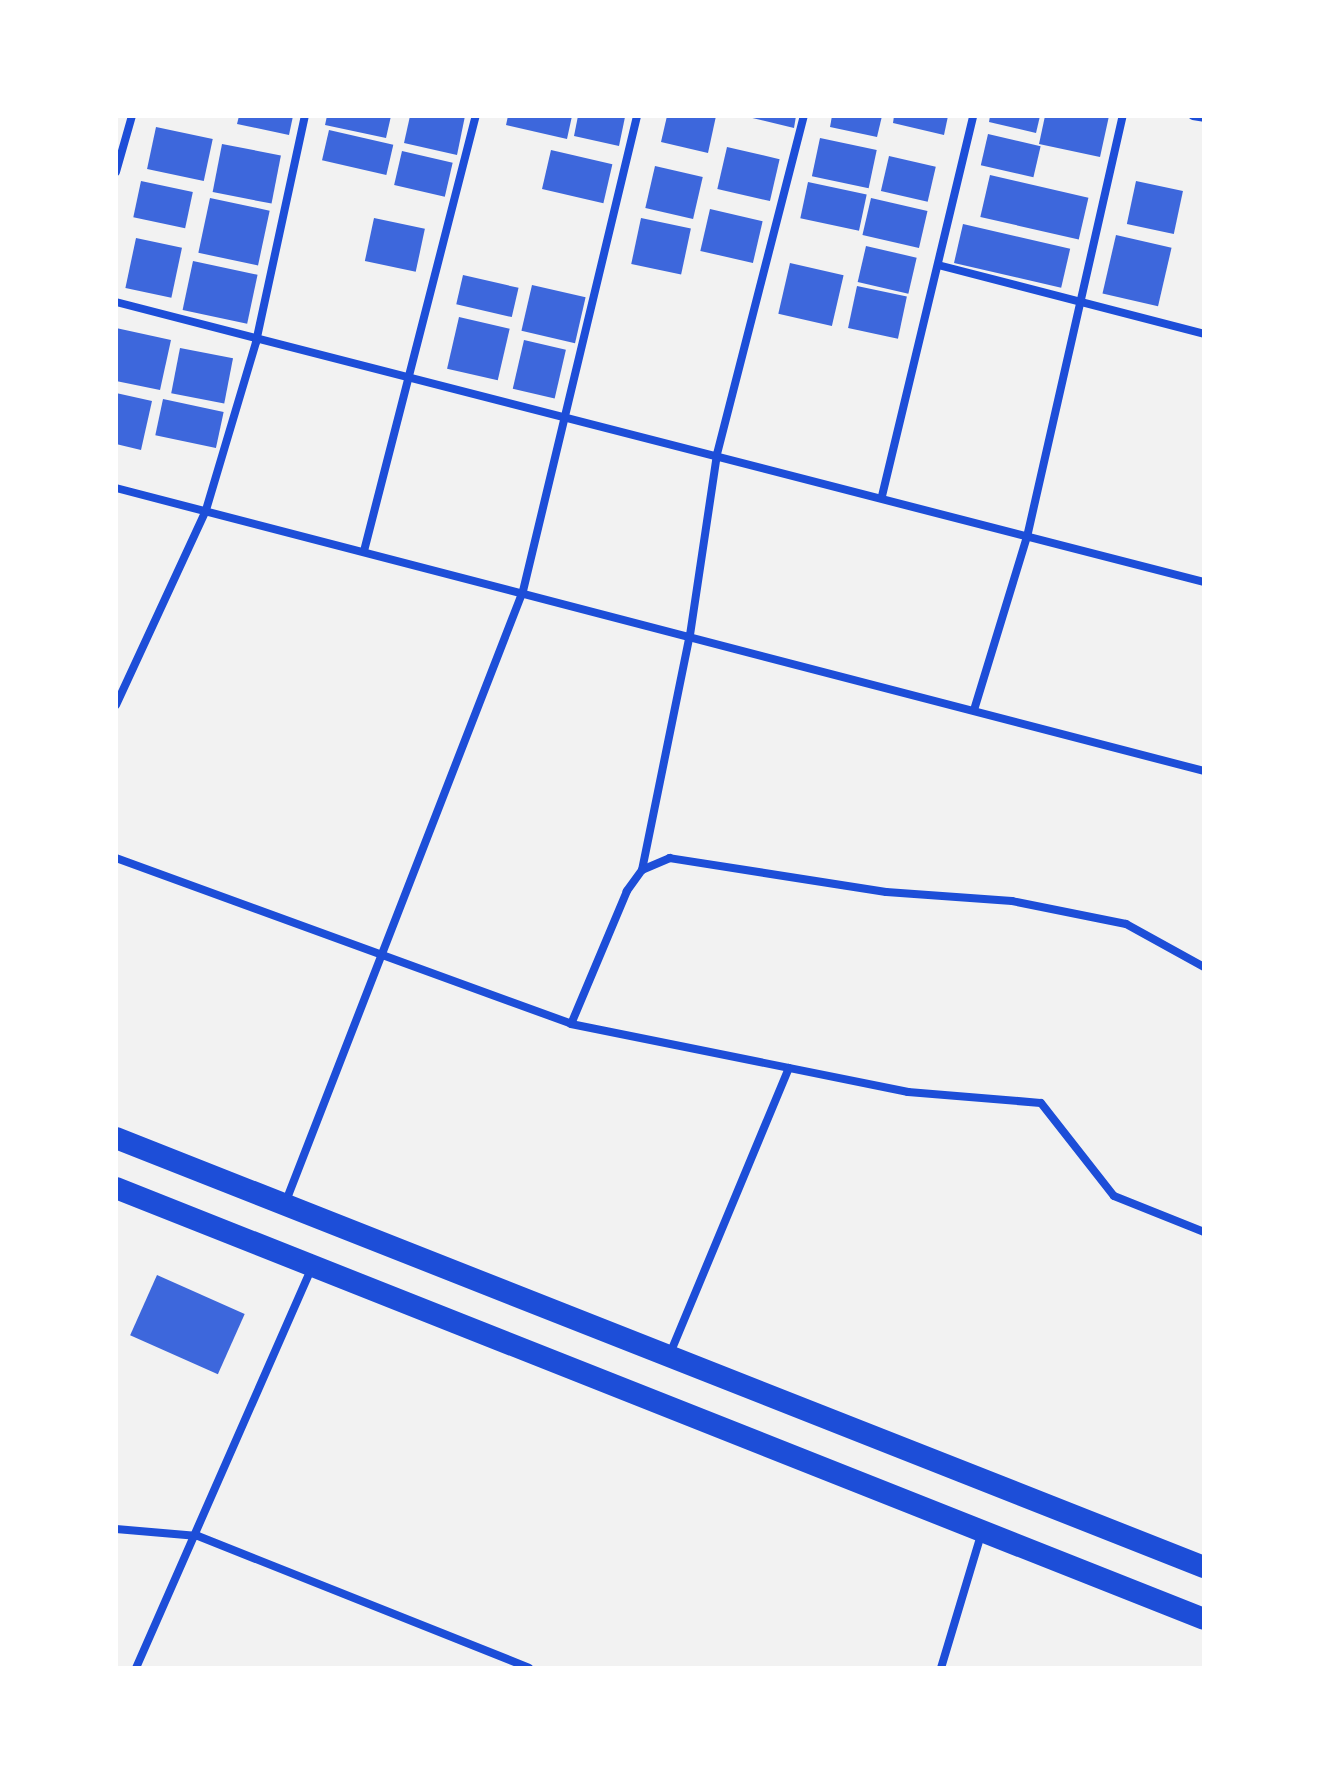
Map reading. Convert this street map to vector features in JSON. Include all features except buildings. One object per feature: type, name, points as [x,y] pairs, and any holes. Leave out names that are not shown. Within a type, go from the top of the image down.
[{"type":"highway","points":[[116,1138],[1204,1567]]},
{"type":"highway","points":[[116,1188],[1204,1619]]},
{"type":"street","points":[[116,172],[132,116]]},
{"type":"street","points":[[116,705],[206,510],[256,342],[305,116]]},
{"type":"street","points":[[364,551],[412,375],[476,116]]},
{"type":"street","points":[[285,1205],[377,957],[523,591],[637,116]]},
{"type":"street","points":[[571,1024],[642,870],[690,635],[717,454],[804,116]]},
{"type":"street","points":[[882,496],[973,116]]},
{"type":"street","points":[[974,710],[1027,537],[1123,116]]},
{"type":"street","points":[[1193,116],[1204,118]]},
{"type":"street","points":[[938,265],[1204,334]]},
{"type":"street","points":[[116,302],[256,342],[412,375],[1204,582]]},
{"type":"street","points":[[116,488],[523,591],[1204,771]]},
{"type":"street","points":[[116,858],[377,957],[571,1024],[908,1092],[1041,1103],[1114,1196],[1204,1232]]},
{"type":"street","points":[[642,870],[670,858],[886,892],[1012,901],[1126,924],[1204,967]]},
{"type":"street","points":[[669,1356],[789,1068]]},
{"type":"street","points":[[136,1668],[198,1536],[312,1268]]},
{"type":"street","points":[[116,1529],[198,1536],[529,1668]]},
{"type":"street","points":[[941,1668],[982,1531]]}]
